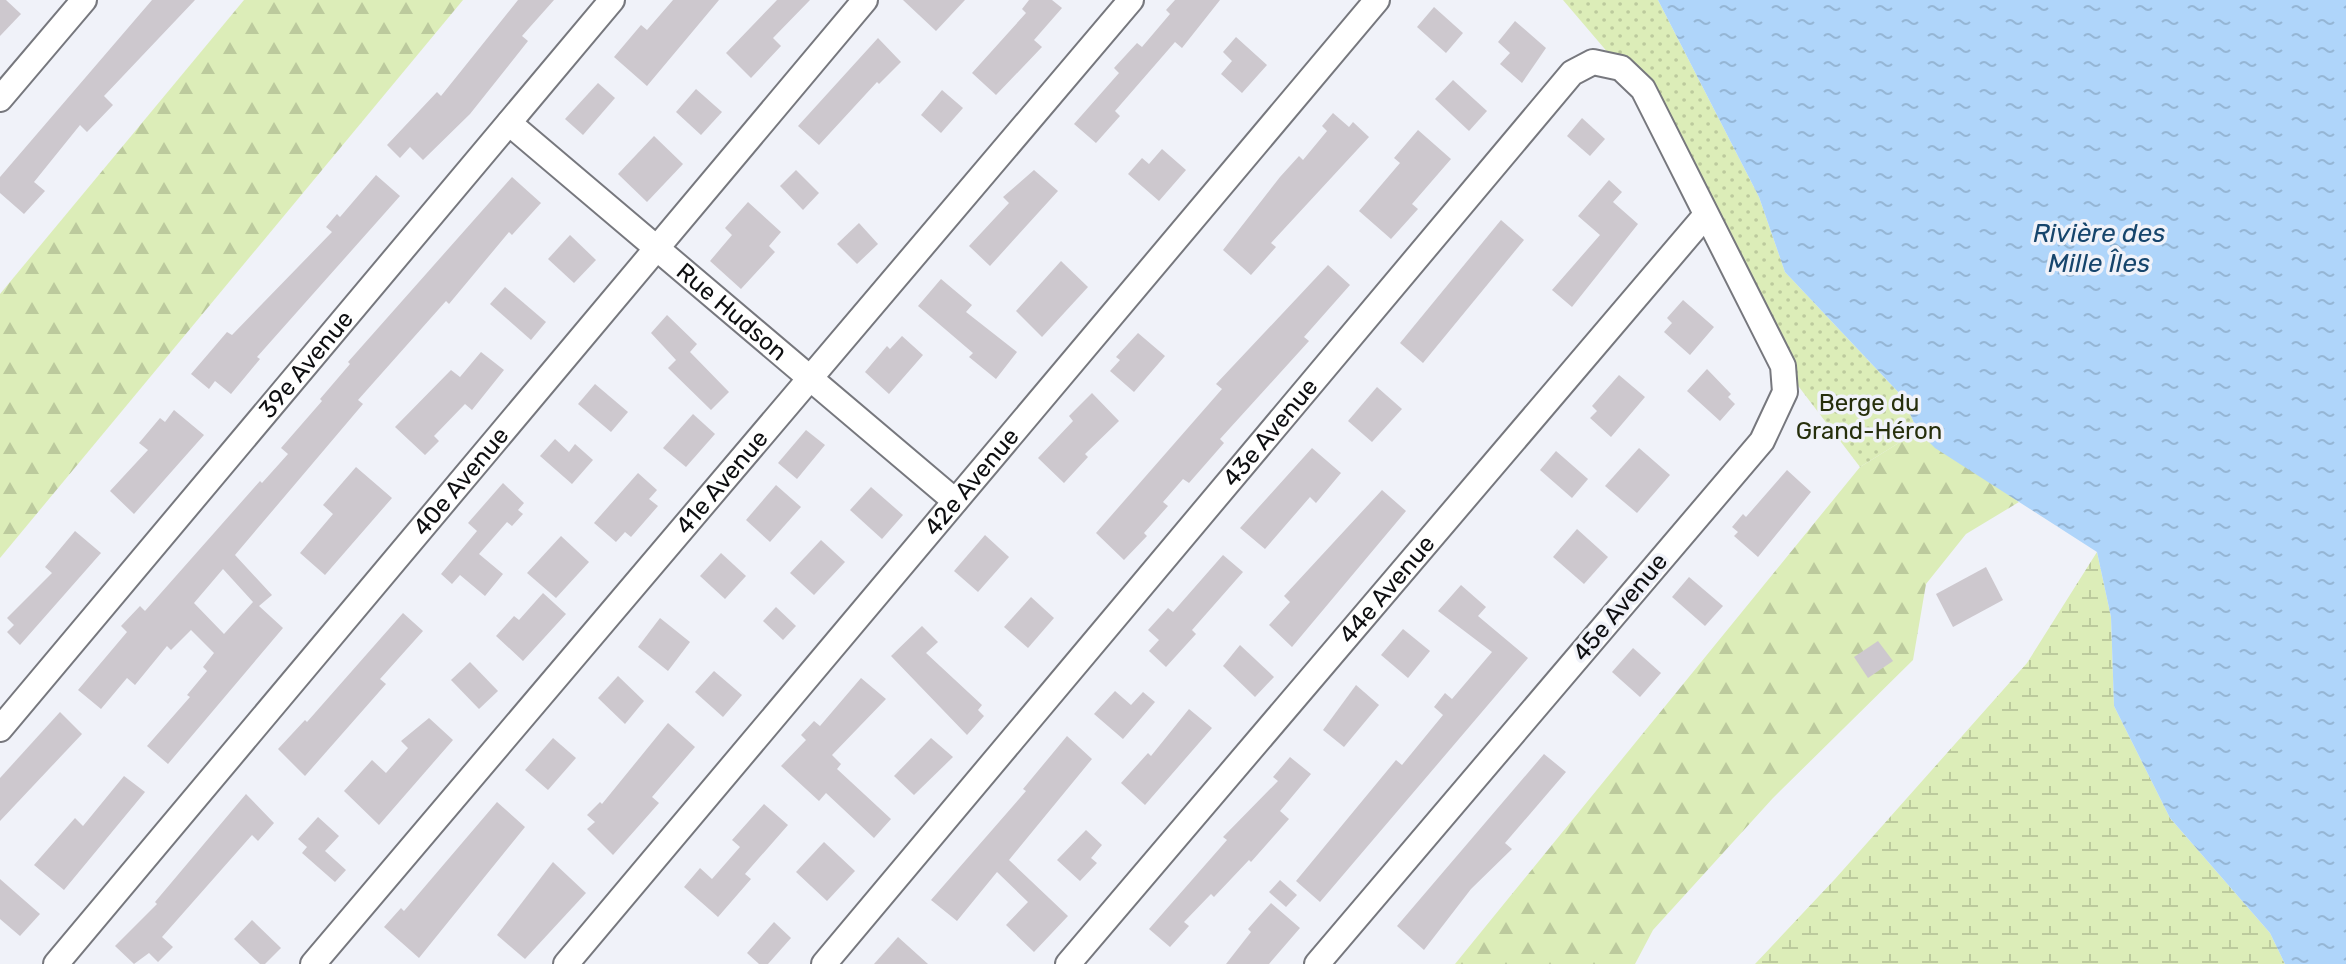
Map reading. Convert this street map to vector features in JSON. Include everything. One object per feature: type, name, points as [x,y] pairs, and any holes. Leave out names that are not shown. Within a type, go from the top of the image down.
[{"type":"street","points":[[0,99],[84,0]]},
{"type":"street","name":"39e Avenue","points":[[0,729],[612,0]]},
{"type":"street","name":"40e Avenue","points":[[56,964],[865,0]]},
{"type":"street","name":"41e Avenue","points":[[313,964],[1131,0]]},
{"type":"street","name":"42e Avenue","points":[[566,964],[1377,0]]},
{"type":"street","name":"43e Avenue","points":[[824,964],[1572,73],[1593,62],[1621,68],[1643,89],[1705,216]]},
{"type":"street","name":"Rue Hudson","points":[[509,123],[955,501]]},
{"type":"street","name":"44e Avenue","points":[[1068,964],[1705,216]]},
{"type":"street","name":"45e Avenue","points":[[1317,964],[1762,441],[1785,392],[1783,366],[1705,216]]},
{"type":"green space","points":[[244,0],[463,0],[0,558],[0,294]]},
{"type":"green space","name":"Berge du Grand-Héron","points":[[1563,0],[1658,0],[1759,197],[1785,272],[1901,395],[1918,431],[1860,467],[1783,366],[1621,68]]},
{"type":"green space","points":[[1918,431],[2019,502],[1966,534],[1926,584],[1913,660],[1773,798],[1653,930],[1635,964],[1455,964],[1860,467]]},
{"type":"green space","points":[[2097,552],[2111,617],[2114,706],[2170,818],[2270,933],[2285,964],[1755,964],[2027,663]]},
{"type":"water","name":"Rivière des Mille Îles","points":[[1658,0],[2346,0],[2346,964],[2285,964],[2270,933],[2170,818],[2114,706],[2111,617],[2097,552],[1935,448],[1918,431],[1901,395],[1785,272],[1759,197]]},
{"type":"building","points":[[0,0],[6,0],[21,14],[0,36]]},
{"type":"building","points":[[152,0],[195,0],[104,96],[113,105],[87,132],[80,125],[34,182],[45,191],[24,214],[0,193],[0,177]]},
{"type":"building","points":[[518,0],[554,0],[522,36],[528,41],[470,114],[423,160],[410,147],[400,158],[387,145],[437,92],[441,96]]},
{"type":"building","points":[[673,0],[719,0],[647,86],[614,57],[641,25],[647,30]]},
{"type":"building","points":[[777,0],[810,0],[773,38],[781,46],[751,78],[726,53]]},
{"type":"building","points":[[903,0],[965,0],[936,31]]},
{"type":"building","points":[[1029,0],[1052,0],[1062,8],[1034,40],[1042,47],[996,95],[972,73],[1026,13],[1022,9]]},
{"type":"building","points":[[1175,0],[1220,0],[1182,48],[1175,42],[1115,111],[1120,116],[1096,143],[1074,124],[1119,73],[1114,68],[1137,43],[1142,47],[1170,14],[1166,10]]},
{"type":"building","points":[[1434,7],[1463,33],[1446,53],[1417,27]]},
{"type":"building","points":[[1515,21],[1546,48],[1522,83],[1500,64],[1510,53],[1498,42]]},
{"type":"building","points":[[1236,37],[1267,65],[1242,93],[1221,74],[1232,61],[1223,52]]},
{"type":"building","points":[[878,38],[901,62],[879,84],[877,82],[819,145],[798,126]]},
{"type":"building","points":[[1453,80],[1487,111],[1469,131],[1435,99]]},
{"type":"building","points":[[598,83],[615,98],[583,135],[565,119]]},
{"type":"building","points":[[696,89],[722,112],[701,135],[676,112]]},
{"type":"building","points":[[942,90],[963,108],[941,133],[921,115]]},
{"type":"building","points":[[1333,113],[1349,127],[1353,122],[1369,137],[1271,243],[1276,247],[1251,275],[1223,250],[1280,177],[1299,156],[1303,160],[1327,131],[1322,126]]},
{"type":"building","points":[[1582,118],[1605,139],[1590,156],[1567,136]]},
{"type":"building","points":[[1418,130],[1451,159],[1412,204],[1418,209],[1391,239],[1359,211],[1400,163],[1394,158]]},
{"type":"building","points":[[654,136],[683,164],[647,202],[618,174]]},
{"type":"building","points":[[1162,149],[1186,170],[1159,201],[1128,174],[1142,158],[1149,164]]},
{"type":"building","points":[[796,170],[819,193],[803,210],[780,186]]},
{"type":"building","points":[[1034,170],[1058,191],[990,266],[969,246],[1009,203],[1003,197]]},
{"type":"building","points":[[376,175],[400,196],[257,357],[260,359],[231,394],[215,381],[209,389],[191,374],[227,332],[232,335],[332,232],[326,227],[337,214],[340,217]]},
{"type":"building","points":[[512,177],[541,203],[512,235],[509,232],[449,304],[446,301],[358,400],[363,404],[235,555],[272,595],[259,606],[283,628],[168,764],[147,746],[190,697],[187,695],[207,671],[203,667],[214,653],[191,630],[171,650],[167,646],[135,685],[127,678],[101,709],[78,690],[127,632],[121,626],[140,606],[145,611],[260,481],[262,483],[288,454],[281,448],[322,401],[320,399],[350,364],[348,362]],"holes":[[[223,569],[253,602],[224,634],[194,603]]]},
{"type":"building","points":[[1609,180],[1622,192],[1613,202],[1638,224],[1572,307],[1552,290],[1600,235],[1578,216]]},
{"type":"building","points":[[748,202],[781,232],[769,246],[775,252],[741,289],[710,261],[732,235],[725,228]]},
{"type":"building","points":[[1501,220],[1524,240],[1423,363],[1400,343]]},
{"type":"building","points":[[859,223],[878,244],[857,264],[837,244]]},
{"type":"building","points":[[570,235],[596,260],[574,283],[548,259]]},
{"type":"building","points":[[1061,261],[1088,287],[1042,337],[1016,311]]},
{"type":"building","points":[[1328,265],[1350,285],[1304,337],[1309,341],[1220,439],[1224,443],[1189,483],[1183,479],[1163,502],[1168,506],[1144,533],[1147,536],[1124,560],[1096,533],[1222,389],[1216,384]]},
{"type":"building","points":[[941,279],[972,305],[966,312],[1017,352],[996,379],[969,357],[973,353],[918,306]]},
{"type":"building","points":[[505,287],[546,322],[531,340],[490,304]]},
{"type":"building","points":[[1683,300],[1714,327],[1690,355],[1664,332],[1672,323],[1667,318]]},
{"type":"building","points":[[667,315],[697,344],[690,352],[729,392],[711,410],[668,368],[676,360],[651,333]]},
{"type":"building","points":[[1138,333],[1165,356],[1134,392],[1110,371],[1120,360],[1116,357]]},
{"type":"building","points":[[902,336],[923,355],[889,394],[865,372],[887,346],[890,349]]},
{"type":"building","points":[[481,352],[504,370],[472,410],[465,404],[434,436],[439,441],[425,455],[395,427],[451,370],[460,377]]},
{"type":"building","points":[[1707,369],[1731,394],[1728,397],[1735,404],[1720,421],[1687,391]]},
{"type":"building","points":[[1619,375],[1645,397],[1611,437],[1590,418],[1597,411],[1592,406]]},
{"type":"building","points":[[595,384],[628,412],[611,432],[578,404]]},
{"type":"building","points":[[1377,387],[1402,409],[1372,442],[1348,421]]},
{"type":"building","points":[[1092,393],[1119,421],[1085,454],[1088,457],[1064,483],[1038,458],[1073,421],[1069,416]]},
{"type":"building","points":[[174,410],[204,435],[134,514],[110,491],[148,450],[139,443],[160,418],[165,422]]},
{"type":"building","points":[[693,414],[715,434],[686,467],[663,448]]},
{"type":"building","points":[[806,430],[825,445],[797,479],[778,463]]},
{"type":"building","points":[[555,439],[569,452],[575,444],[593,460],[572,484],[540,456]]},
{"type":"building","points":[[1312,448],[1341,473],[1316,503],[1310,497],[1265,549],[1240,528]]},
{"type":"building","points":[[1639,448],[1670,475],[1637,513],[1605,486]]},
{"type":"building","points":[[1556,451],[1588,479],[1572,498],[1540,470]]},
{"type":"building","points":[[356,467],[392,498],[325,575],[300,553],[333,514],[323,505]]},
{"type":"building","points":[[1787,470],[1811,492],[1758,557],[1734,536],[1738,532],[1732,527],[1743,514],[1746,517]]},
{"type":"building","points":[[638,473],[657,490],[649,499],[658,506],[631,537],[625,532],[616,542],[594,523]]},
{"type":"building","points":[[503,483],[524,503],[518,510],[523,514],[512,526],[507,522],[479,554],[503,574],[485,596],[460,575],[452,584],[441,574],[477,531],[468,523]]},
{"type":"building","points":[[776,485],[801,507],[770,542],[746,520]]},
{"type":"building","points":[[871,487],[903,515],[882,539],[850,510]]},
{"type":"building","points":[[1382,490],[1406,511],[1292,647],[1269,625],[1290,602],[1284,596]]},
{"type":"building","points":[[1577,529],[1608,557],[1584,584],[1553,557]]},
{"type":"building","points":[[75,531],[101,553],[20,645],[7,632],[14,625],[7,618],[52,573],[45,567]]},
{"type":"building","points":[[985,535],[1009,557],[978,592],[954,571]]},
{"type":"building","points":[[561,536],[589,562],[556,598],[527,573]]},
{"type":"building","points":[[821,540],[845,562],[814,595],[790,573]]},
{"type":"building","points":[[721,553],[746,576],[725,599],[700,576]]},
{"type":"building","points":[[1223,555],[1243,572],[1192,630],[1196,634],[1166,667],[1149,651],[1159,640],[1148,630],[1168,608],[1173,612]]},
{"type":"building","points":[[1986,567],[2003,600],[1953,627],[1936,594]]},
{"type":"building","points":[[1689,577],[1723,606],[1705,626],[1672,597]]},
{"type":"building","points":[[1461,585],[1486,607],[1478,616],[1528,658],[1320,902],[1296,881],[1396,760],[1402,765],[1443,715],[1434,707],[1445,693],[1452,699],[1492,652],[1438,611]]},
{"type":"building","points":[[543,593],[566,614],[523,661],[496,636],[514,616],[519,620]]},
{"type":"building","points":[[1031,597],[1054,618],[1028,648],[1004,627]]},
{"type":"building","points":[[776,607],[796,626],[783,640],[763,621]]},
{"type":"building","points":[[403,613],[423,631],[380,679],[386,684],[305,776],[278,749],[305,720],[307,722]]},
{"type":"building","points":[[660,618],[690,642],[668,671],[638,647]]},
{"type":"building","points":[[922,626],[938,642],[926,653],[982,705],[978,710],[984,716],[967,735],[891,656]]},
{"type":"building","points":[[1403,629],[1430,651],[1408,678],[1381,655]]},
{"type":"building","points":[[1878,641],[1893,661],[1868,678],[1854,657]]},
{"type":"building","points":[[1240,645],[1274,677],[1255,697],[1223,666]]},
{"type":"building","points":[[1633,648],[1661,673],[1640,697],[1612,672]]},
{"type":"building","points":[[470,662],[498,691],[479,709],[451,680]]},
{"type":"building","points":[[714,671],[742,695],[723,717],[695,692]]},
{"type":"building","points":[[618,676],[644,701],[625,724],[598,698]]},
{"type":"building","points":[[861,678],[886,699],[832,755],[841,764],[837,769],[891,819],[874,838],[826,793],[819,801],[781,766],[806,740],[801,735],[814,721],[820,726]]},
{"type":"building","points":[[1356,685],[1379,705],[1344,747],[1323,730]]},
{"type":"building","points":[[1115,691],[1131,705],[1143,692],[1155,702],[1123,739],[1094,714]]},
{"type":"building","points":[[1189,709],[1212,728],[1145,805],[1121,783],[1148,753],[1151,756]]},
{"type":"building","points":[[60,712],[82,734],[0,821],[0,778]]},
{"type":"building","points":[[429,718],[453,740],[379,825],[344,791],[372,760],[386,773],[408,748],[401,741]]},
{"type":"building","points":[[668,723],[695,747],[652,797],[659,803],[613,855],[587,829],[595,822],[587,815],[600,802],[602,804]]},
{"type":"building","points":[[1067,736],[1092,759],[1009,860],[1068,916],[1034,952],[1006,925],[1028,902],[997,872],[957,921],[931,900],[1026,791],[1023,789]]},
{"type":"building","points":[[553,738],[576,758],[548,790],[525,770]]},
{"type":"building","points":[[931,738],[953,757],[914,795],[894,776]]},
{"type":"building","points":[[1544,754],[1566,772],[1505,843],[1512,849],[1471,889],[1424,950],[1397,926]]},
{"type":"building","points":[[1290,757],[1311,774],[1280,811],[1289,819],[1251,862],[1249,860],[1214,897],[1211,894],[1184,922],[1189,926],[1170,947],[1149,929],[1227,840],[1223,837],[1278,781],[1273,777]]},
{"type":"building","points":[[124,776],[145,792],[64,890],[34,865],[75,818],[83,826]]},
{"type":"building","points":[[246,794],[274,823],[258,841],[252,835],[162,937],[173,947],[158,962],[149,953],[134,964],[115,946],[157,904],[155,902]]},
{"type":"building","points":[[497,802],[525,827],[419,958],[384,927],[401,908],[404,911]]},
{"type":"building","points":[[764,804],[788,825],[745,874],[751,879],[718,917],[684,887],[700,868],[712,879],[740,847],[732,840]]},
{"type":"building","points":[[318,817],[339,836],[325,851],[346,870],[335,882],[302,853],[307,847],[298,839]]},
{"type":"building","points":[[1086,830],[1102,845],[1091,858],[1097,863],[1080,881],[1057,860]]},
{"type":"building","points":[[824,842],[855,871],[827,901],[796,872]]},
{"type":"building","points":[[553,862],[586,893],[525,959],[497,935]]},
{"type":"building","points":[[0,879],[40,914],[20,936],[0,919]]},
{"type":"building","points":[[1280,880],[1297,895],[1286,907],[1269,892]]},
{"type":"building","points":[[1271,903],[1300,928],[1269,964],[1226,964],[1251,932],[1248,929]]},
{"type":"building","points":[[252,920],[281,948],[265,964],[260,964],[234,939]]},
{"type":"building","points":[[774,922],[791,938],[768,964],[759,964],[747,953]]},
{"type":"building","points":[[898,937],[928,964],[874,964]]}]
